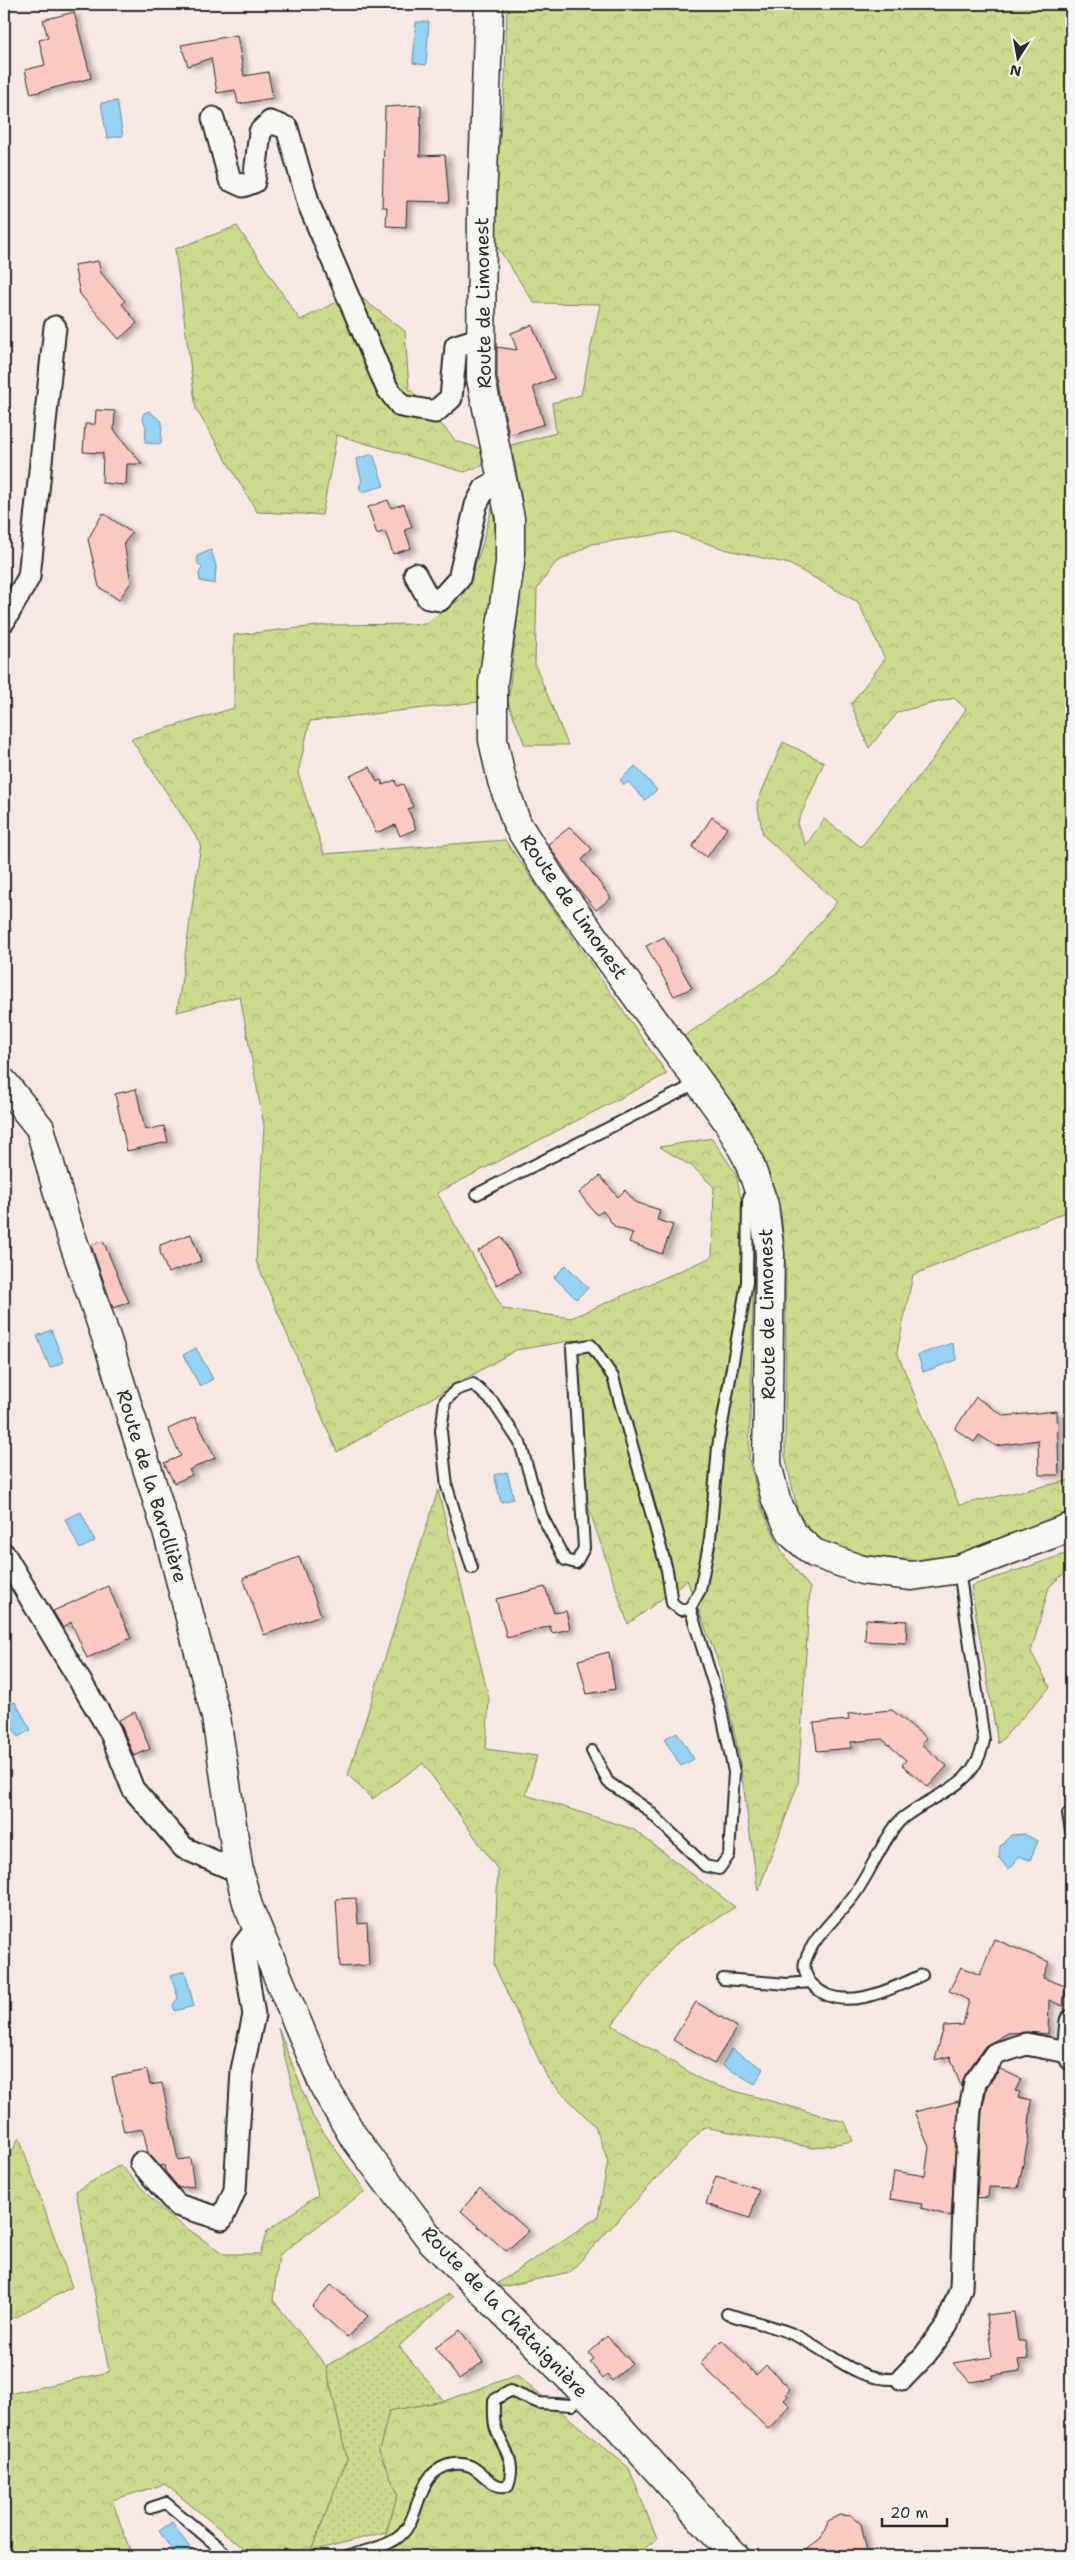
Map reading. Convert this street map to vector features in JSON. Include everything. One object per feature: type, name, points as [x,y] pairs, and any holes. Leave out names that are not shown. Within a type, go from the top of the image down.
[{"type":"street","name":"Route de Limonest","points":[[489,4],[482,205],[480,379],[503,478],[510,518],[510,563],[493,683],[493,730],[502,781],[517,824],[552,880],[728,1122],[748,1159],[764,1205],[770,1254],[767,1464],[776,1500],[792,1534],[814,1553],[862,1570],[912,1576],[959,1569]]},
{"type":"street","points":[[213,118],[230,180],[243,186],[254,182],[260,132],[270,122],[287,128],[309,205],[387,388],[400,406],[435,412],[451,398],[456,346],[481,338]]},
{"type":"street","points":[[4,621],[29,577],[55,328]]},
{"type":"street","points":[[415,574],[428,598],[440,600],[459,579],[476,505],[485,488],[503,478]]},
{"type":"street","name":"Route de la Barollière","points":[[4,1083],[40,1128],[65,1218],[107,1340],[170,1541],[216,1717],[239,1872],[252,1917]]},
{"type":"street","points":[[959,1569],[1071,1527]]},
{"type":"street","points":[[4,1554],[110,1731],[133,1789],[184,1848],[239,1872]]},
{"type":"street","points":[[141,2163],[177,2205],[222,2219],[235,2190],[242,2070],[254,2015],[243,1946],[252,1917]]},
{"type":"street","name":"Route de la Châtaignière","points":[[252,1917],[325,2088],[353,2136],[431,2240],[584,2393],[690,2504],[735,2556]]},
{"type":"street","points":[[902,2379],[925,2355],[947,2325],[961,2288],[965,2181],[970,2110],[975,2082],[995,2054],[1026,2044],[1070,2055],[1071,2021]]},
{"type":"lane","points":[[477,1194],[699,1082]]},
{"type":"lane","points":[[592,1751],[608,1782],[647,1809],[705,1866],[719,1868],[729,1855],[734,1772],[720,1705],[690,1608],[700,1590],[710,1538],[718,1447],[747,1282],[748,1200],[755,1179]]},
{"type":"lane","points":[[472,1568],[448,1487],[441,1431],[445,1401],[456,1390],[473,1384],[493,1402],[520,1443],[542,1516],[564,1560],[576,1563],[584,1548],[572,1348],[591,1345],[613,1377],[667,1570],[672,1603],[681,1610],[690,1608]]},
{"type":"lane","points":[[922,1975],[895,1988],[853,2000],[819,1992],[810,1982],[803,1967],[807,1953],[855,1895],[902,1819],[956,1786],[974,1767],[982,1752],[984,1740],[959,1569]]},
{"type":"lane","points":[[1068,1814],[1071,1831]]},
{"type":"lane","points":[[723,1979],[788,1984],[810,1982]]},
{"type":"lane","points":[[727,2314],[790,2333],[853,2370],[882,2380],[902,2379]]},
{"type":"lane","points":[[346,2556],[397,2538],[413,2521],[420,2492],[435,2472],[448,2466],[454,2464],[476,2467],[497,2486],[508,2486],[512,2475],[510,2456],[495,2428],[494,2400],[510,2391],[539,2402],[572,2404],[584,2393]]},
{"type":"lane","points":[[151,2508],[166,2503],[229,2556]]},
{"type":"green space","points":[[507,4],[1071,4],[1071,1210],[913,1275],[897,1352],[959,1505],[1071,1480],[1071,1511],[962,1554],[914,1561],[859,1554],[817,1539],[798,1513],[785,1455],[786,1268],[781,1211],[759,1154],[683,1037],[778,972],[837,902],[763,835],[757,803],[783,742],[824,762],[797,824],[806,845],[824,819],[861,847],[932,760],[966,709],[954,698],[898,712],[869,748],[851,704],[885,659],[858,602],[789,564],[724,549],[674,532],[592,544],[555,563],[537,589],[535,665],[568,745],[525,745],[508,703],[523,569],[522,501],[511,445],[556,433],[552,403],[581,395],[600,304],[534,303],[491,237],[505,82]]},
{"type":"green space","points":[[237,226],[300,320],[355,293],[405,331],[409,388],[456,441],[482,449],[487,464],[464,472],[337,435],[322,515],[257,512],[196,409],[175,249]]},
{"type":"green space","points":[[493,504],[498,565],[478,702],[310,721],[298,773],[324,854],[505,840],[667,1074],[437,1193],[503,1309],[571,1318],[712,1257],[714,1187],[693,1167],[660,1147],[712,1138],[736,1174],[754,1266],[749,1459],[760,1505],[782,1552],[810,1588],[798,1784],[758,1891],[739,1755],[719,1664],[687,1580],[628,1624],[587,1503],[575,1340],[516,1350],[337,1452],[256,1261],[264,1126],[240,996],[177,1012],[201,844],[131,739],[234,708],[234,635],[327,625],[425,624],[462,598],[480,552]]},
{"type":"green space","points":[[438,1490],[489,1699],[486,1749],[537,1756],[526,1795],[633,1829],[735,1907],[673,1946],[612,2025],[707,2083],[845,2122],[853,2141],[814,2148],[704,2127],[570,2272],[502,2287],[498,2283],[598,2217],[608,2161],[595,2126],[548,2079],[494,1965],[498,1870],[423,1763],[372,1799],[348,1775]]},
{"type":"green space","points":[[1071,1552],[1071,1567],[1049,1587],[1031,1652],[1050,1687],[998,1744],[971,1586]]},
{"type":"green space","points":[[278,2028],[313,2117],[365,2191],[279,2255],[273,2300],[326,2366],[347,2459],[311,2551],[298,2556],[253,2556],[165,2484],[112,2500],[132,2556],[4,2556],[4,2395],[109,2372],[76,2191],[120,2165],[166,2214],[224,2254],[260,2254],[267,2231],[318,2195]]},
{"type":"green space","points":[[19,2137],[72,2287],[4,2323],[4,2169]]},
{"type":"green space","points":[[449,2294],[453,2297],[399,2346],[444,2401],[389,2411],[379,2451],[398,2494],[386,2532],[311,2551],[347,2459],[326,2366]]},
{"type":"green space","points":[[517,2375],[629,2468],[657,2539],[634,2556],[379,2556],[398,2494],[379,2451],[389,2411],[444,2401]]},
{"type":"water","points":[[416,22],[429,22],[426,65],[413,63]]},
{"type":"water","points":[[117,101],[123,136],[107,138],[101,103]]},
{"type":"water","points":[[149,411],[162,422],[161,444],[145,443],[146,426],[142,418],[144,413]]},
{"type":"water","points":[[373,454],[384,486],[362,492],[359,487],[362,481],[356,459]]},
{"type":"water","points":[[211,550],[216,566],[215,584],[200,581],[199,573],[202,568],[198,564],[197,556]]},
{"type":"water","points":[[635,766],[657,790],[645,800],[628,782],[624,785],[620,780]]},
{"type":"water","points":[[566,1265],[588,1288],[576,1299],[554,1277]]},
{"type":"water","points":[[51,1330],[64,1362],[50,1368],[37,1336]]},
{"type":"water","points":[[952,1343],[957,1360],[923,1372],[918,1355]]},
{"type":"water","points":[[196,1348],[213,1379],[200,1386],[183,1355]]},
{"type":"water","points":[[507,1472],[514,1499],[501,1502],[494,1475]]},
{"type":"water","points":[[81,1512],[95,1541],[80,1549],[65,1519]]},
{"type":"water","points":[[15,1702],[31,1730],[18,1737],[4,1713],[5,1704]]},
{"type":"water","points":[[677,1732],[694,1759],[681,1766],[664,1739]]},
{"type":"water","points":[[1024,1834],[1038,1841],[1030,1860],[1018,1856],[1013,1866],[1008,1869],[999,1858],[1000,1846],[1011,1835]]},
{"type":"water","points":[[185,1971],[194,2006],[175,2011],[173,2005],[178,1998],[171,1975]]},
{"type":"water","points":[[731,2049],[764,2069],[755,2084],[722,2065]]},
{"type":"water","points":[[172,2522],[192,2551],[184,2556],[176,2556],[159,2531]]},
{"type":"building","points":[[74,12],[91,78],[31,94],[25,70],[45,65],[39,40],[48,38],[43,20]]},
{"type":"building","points":[[237,35],[244,76],[268,72],[273,98],[238,104],[235,90],[217,93],[211,58],[188,66],[181,45]]},
{"type":"building","points":[[421,105],[420,156],[445,155],[449,202],[407,201],[406,227],[386,226],[387,207],[382,207],[385,107]]},
{"type":"building","points":[[98,261],[101,273],[125,301],[122,304],[137,323],[119,339],[80,294],[74,265]]},
{"type":"building","points":[[532,325],[554,378],[533,387],[544,424],[509,435],[497,377],[497,347],[517,350],[511,333]]},
{"type":"building","points":[[96,410],[115,411],[114,430],[142,464],[127,464],[126,485],[102,483],[103,453],[83,452],[85,424],[95,424]]},
{"type":"building","points":[[388,500],[391,508],[404,504],[412,527],[405,530],[411,548],[393,554],[385,531],[377,534],[368,507]]},
{"type":"building","points":[[103,513],[132,533],[124,543],[131,582],[119,600],[99,587],[88,539]]},
{"type":"building","points":[[370,767],[377,782],[381,780],[383,785],[395,780],[397,786],[403,784],[413,807],[408,809],[416,829],[400,836],[395,825],[376,833],[350,776]]},
{"type":"building","points":[[712,817],[727,828],[707,857],[692,847]]},
{"type":"building","points":[[570,827],[592,849],[582,860],[611,898],[596,910],[574,883],[548,844]]},
{"type":"building","points":[[664,937],[692,988],[674,996],[646,946]]},
{"type":"building","points":[[136,1089],[145,1130],[164,1126],[168,1142],[127,1151],[115,1094]]},
{"type":"building","points":[[600,1176],[618,1197],[625,1190],[635,1202],[660,1210],[657,1220],[673,1225],[662,1254],[629,1242],[633,1233],[615,1227],[603,1211],[597,1215],[579,1193]]},
{"type":"building","points":[[191,1234],[201,1261],[168,1273],[160,1252],[160,1245]]},
{"type":"building","points":[[502,1237],[520,1272],[497,1285],[478,1251]]},
{"type":"building","points":[[103,1241],[129,1302],[113,1308],[91,1245]]},
{"type":"building","points":[[976,1397],[1004,1416],[1057,1411],[1059,1475],[1039,1475],[1038,1440],[996,1446],[979,1435],[974,1442],[955,1429]]},
{"type":"building","points":[[195,1417],[215,1458],[189,1470],[192,1475],[174,1483],[164,1463],[181,1456],[168,1429]]},
{"type":"building","points":[[299,1557],[321,1615],[264,1635],[243,1578]]},
{"type":"building","points":[[108,1586],[131,1638],[87,1658],[71,1622],[63,1628],[53,1611]]},
{"type":"building","points":[[545,1587],[554,1613],[566,1611],[570,1629],[552,1633],[550,1626],[507,1638],[496,1599]]},
{"type":"building","points":[[866,1619],[907,1621],[906,1643],[865,1641]]},
{"type":"building","points":[[609,1652],[615,1689],[587,1694],[578,1660]]},
{"type":"building","points":[[892,1710],[926,1738],[921,1744],[947,1766],[928,1787],[902,1765],[906,1760],[882,1739],[851,1742],[851,1748],[817,1751],[814,1723],[849,1720],[848,1714]]},
{"type":"building","points":[[135,1712],[150,1749],[134,1756],[119,1720]]},
{"type":"building","points":[[356,1898],[358,1924],[367,1923],[369,1965],[340,1967],[336,1899]]},
{"type":"building","points":[[994,1939],[1049,1962],[1043,1978],[1065,1986],[1063,2006],[1049,2000],[1048,2034],[1008,2033],[985,2046],[965,2075],[961,2087],[950,2056],[935,2060],[944,2026],[963,2025],[969,2000],[949,1991],[961,1967],[980,1975]]},
{"type":"building","points":[[696,2002],[737,2027],[714,2064],[673,2040]]},
{"type":"building","points":[[1000,2069],[1021,2079],[1015,2091],[1020,2092],[1018,2097],[1031,2100],[1028,2141],[1018,2188],[989,2187],[988,2197],[977,2198],[982,2111],[987,2087]]},
{"type":"building","points":[[147,2070],[150,2085],[162,2083],[178,2160],[190,2158],[194,2186],[179,2188],[165,2171],[164,2165],[160,2166],[148,2153],[143,2129],[124,2132],[112,2077]]},
{"type":"building","points":[[959,2101],[951,2216],[921,2208],[922,2204],[890,2199],[894,2171],[925,2176],[929,2147],[914,2112]]},
{"type":"building","points":[[716,2176],[759,2189],[750,2218],[706,2204]]},
{"type":"building","points":[[480,2188],[529,2231],[506,2251],[461,2211]]},
{"type":"building","points":[[331,2285],[368,2316],[347,2337],[312,2306]]},
{"type":"building","points":[[1014,2312],[1018,2341],[1025,2341],[1028,2359],[1018,2360],[1020,2371],[993,2375],[993,2378],[970,2382],[953,2363],[992,2357],[986,2315]]},
{"type":"building","points":[[460,2330],[483,2362],[459,2379],[435,2348]]},
{"type":"building","points":[[607,2336],[632,2363],[612,2381],[607,2375],[603,2379],[590,2362],[594,2359],[589,2353]]},
{"type":"building","points":[[722,2340],[756,2375],[766,2365],[790,2389],[786,2394],[788,2396],[784,2400],[790,2406],[768,2429],[700,2363]]},
{"type":"building","points":[[839,2515],[852,2516],[861,2524],[868,2556],[798,2556],[821,2538],[828,2521]]}]
